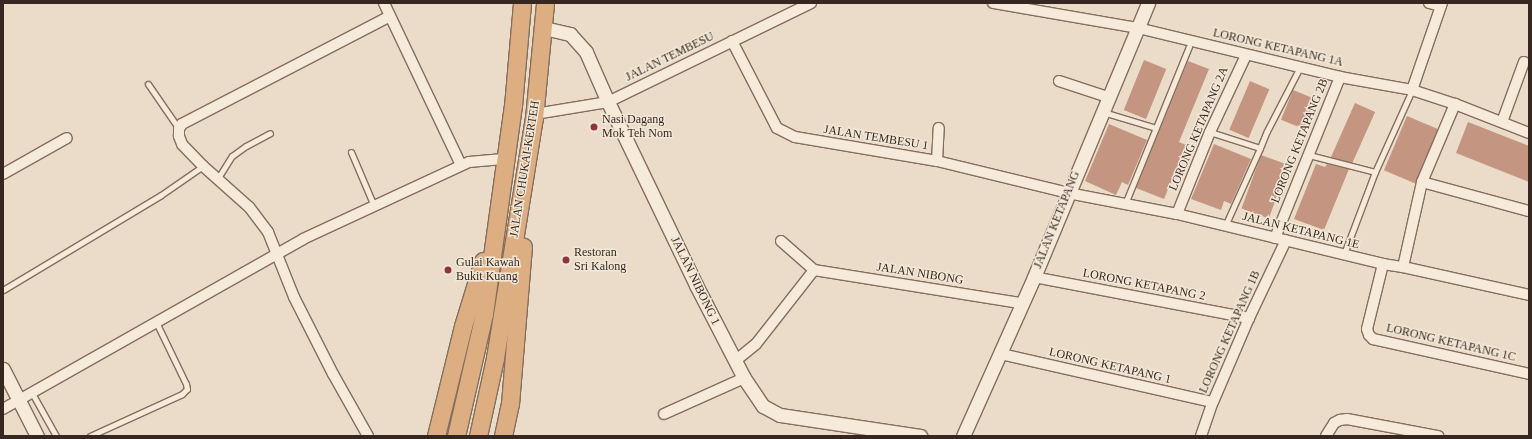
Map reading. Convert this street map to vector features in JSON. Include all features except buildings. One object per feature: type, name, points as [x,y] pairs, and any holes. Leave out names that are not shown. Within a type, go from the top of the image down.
[{"type":"highway","name":"JALAN CHUKAI-KERTEH","points":[[456,436],[484,314],[513,106],[522,3]]},
{"type":"highway","name":"JALAN CHUKAI-KERTEH","points":[[478,436],[495,358],[534,116],[544,28],[545,3]]},
{"type":"highway","points":[[502,436],[510,404],[534,116]]},
{"type":"highway","points":[[436,436],[463,326],[500,204]]},
{"type":"street","points":[[384,3],[462,165]]},
{"type":"street","name":"JALAN TEMBESU","points":[[534,116],[608,102],[811,3]]},
{"type":"street","points":[[993,3],[1138,28]]},
{"type":"street","name":"JALAN KETAPANG","points":[[963,436],[1001,354],[1021,303],[1034,277],[1068,192],[1148,3]]},
{"type":"street","points":[[1412,90],[1441,4],[1429,3]]},
{"type":"street","points":[[368,436],[333,374],[294,297],[268,232],[248,207],[218,178],[203,166],[182,144],[179,129],[182,124],[390,16]]},
{"type":"street","name":"JALAN NIBONG 1","points":[[544,28],[570,34],[586,52],[608,102],[696,285],[744,378],[762,406],[780,415],[881,433],[920,436]]},
{"type":"street","name":"LORONG KETAPANG 1A","points":[[1138,28],[1300,68],[1412,90],[1454,104],[1529,133]]},
{"type":"street","name":"JALAN TEMBESU 1","points":[[732,41],[778,128],[795,137],[937,161],[1068,192]]},
{"type":"street","name":"LORONG KETAPANG 2A","points":[[1177,214],[1210,132],[1246,55]]},
{"type":"street","points":[[1502,122],[1524,62]]},
{"type":"street","name":"LORONG KETAPANG 2B","points":[[1275,238],[1340,77]]},
{"type":"street","points":[[1059,81],[1108,96]]},
{"type":"street","points":[[1403,267],[1422,182],[1454,104]]},
{"type":"street","points":[[937,161],[939,128]]},
{"type":"street","points":[[3,174],[67,138]]},
{"type":"street","points":[[3,409],[303,239],[469,162],[506,159]]},
{"type":"street","points":[[1422,182],[1529,211]]},
{"type":"street","name":"JALAN KETAPANG 1E","points":[[1068,192],[1177,214],[1383,264],[1403,267],[1529,295]]},
{"type":"street","name":"LORONG KETAPANG 1B","points":[[1201,436],[1213,402],[1249,318],[1286,240]]},
{"type":"street","points":[[735,361],[756,344],[814,270],[781,241]]},
{"type":"street","name":"LORONG KETAPANG 1C","points":[[1383,264],[1367,329],[1369,335],[1373,339],[1529,374]]},
{"type":"street","name":"JALAN NIBONG","points":[[814,270],[1021,303]]},
{"type":"street","name":"LORONG KETAPANG 2","points":[[1034,277],[1249,318]]},
{"type":"street","name":"LORONG KETAPANG 1","points":[[1001,354],[1213,402]]},
{"type":"street","points":[[3,369],[38,436]]},
{"type":"street","points":[[664,414],[744,378]]},
{"type":"street","points":[[1326,436],[1334,423],[1340,420],[1347,420],[1438,436]]},
{"type":"lane","points":[[1125,204],[1190,46]]},
{"type":"lane","points":[[1225,226],[1267,131],[1300,68]]},
{"type":"lane","points":[[148,84],[179,129]]},
{"type":"lane","points":[[1344,254],[1375,172],[1412,90]]},
{"type":"lane","points":[[1102,112],[1156,128]]},
{"type":"lane","points":[[1210,132],[1260,148]]},
{"type":"lane","points":[[218,178],[232,156],[246,146],[270,133]]},
{"type":"lane","points":[[351,152],[374,206]]},
{"type":"lane","points":[[1309,155],[1375,172]]},
{"type":"lane","points":[[3,290],[161,195],[203,166]]},
{"type":"lane","points":[[90,436],[182,394],[186,389],[186,384],[156,322]]},
{"type":"lane","points":[[32,393],[56,436]]},
{"type":"place","name":"Nasi Dagang Mok Teh Nom","points":[[594,127]]},
{"type":"place","name":"Restoran Sri Kalong","points":[[566,260]]},
{"type":"place","name":"Gulai Kawah Bukit Kuang","points":[[448,270]]}]
